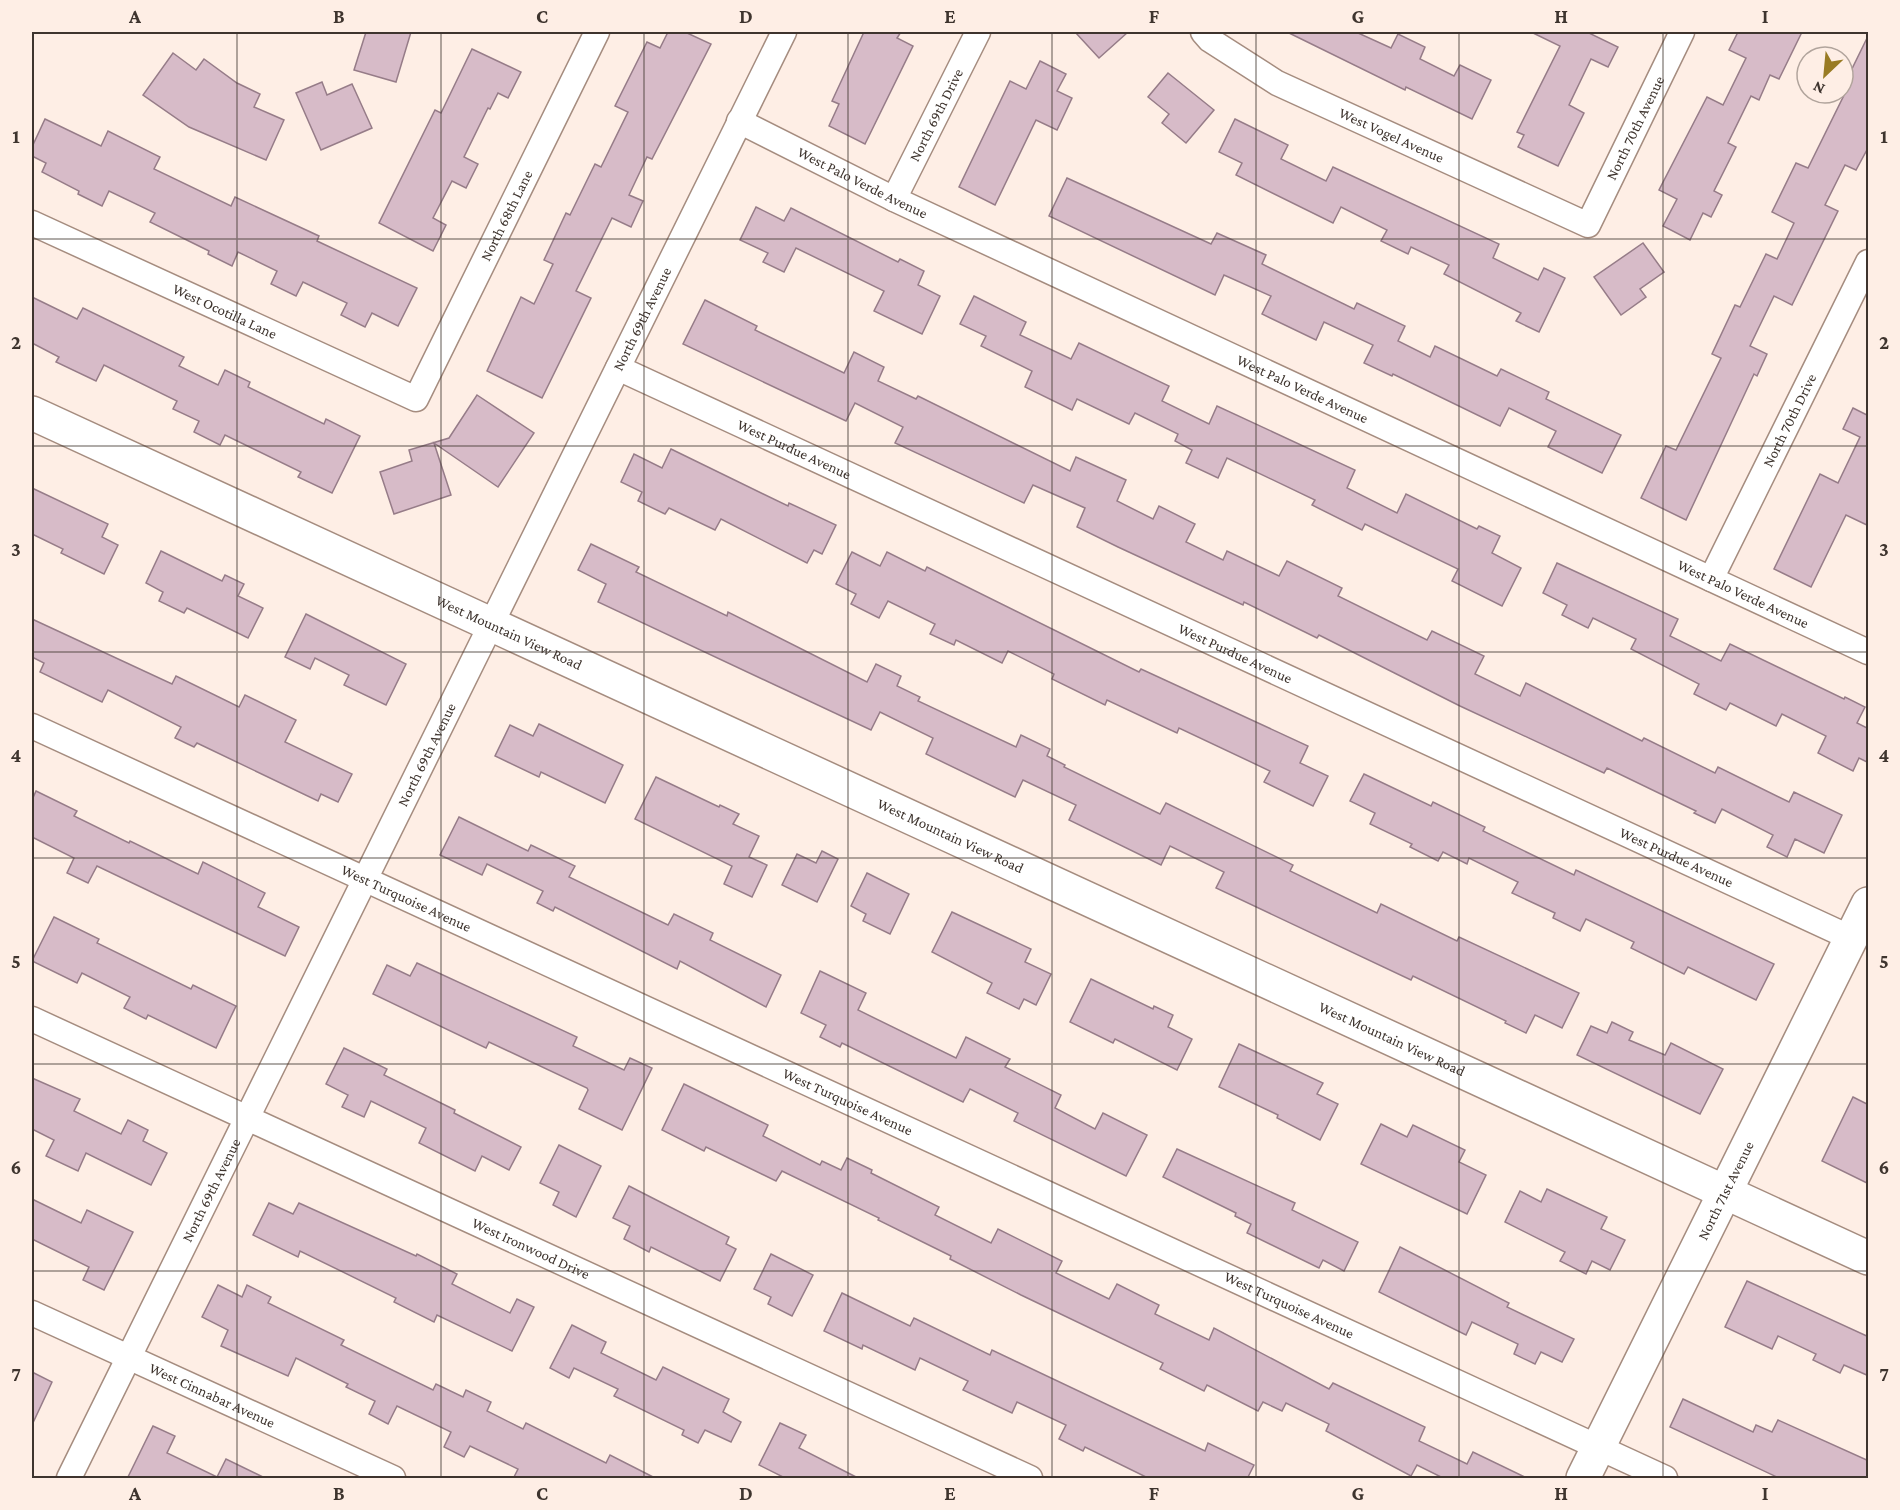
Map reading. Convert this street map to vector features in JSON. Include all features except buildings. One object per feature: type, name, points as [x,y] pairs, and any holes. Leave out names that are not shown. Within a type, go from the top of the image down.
[{"type":"street","name":"North 68th Lane","points":[[416,399],[597,32]]},
{"type":"street","name":"North 69th Avenue","points":[[69,1479],[784,32]]},
{"type":"street","name":"North 69th Drive","points":[[894,199],[978,32]]},
{"type":"street","name":"West Vogel Avenue","points":[[1203,32],[1210,40],[1276,83],[1588,225]]},
{"type":"street","name":"North 70th Avenue","points":[[1588,225],[1682,32]]},
{"type":"street","name":"West Palo Verde Avenue","points":[[739,122],[894,199],[1869,652]]},
{"type":"street","name":"West Ocotilla Lane","points":[[32,223],[416,399]]},
{"type":"street","name":"North 70th Drive","points":[[1711,579],[1869,262]]},
{"type":"street","name":"West Purdue Avenue","points":[[618,368],[1851,938]]},
{"type":"street","name":"West Mountain View Road","points":[[32,413],[1869,1258]]},
{"type":"street","name":"West Turquoise Avenue","points":[[32,726],[1665,1479]]},
{"type":"street","name":"North 71st Avenue","points":[[1583,1479],[1869,904]]},
{"type":"street","name":"West Ironwood Drive","points":[[32,1019],[1030,1479]]},
{"type":"street","name":"West Cinnabar Avenue","points":[[32,1313],[393,1479]]}]
